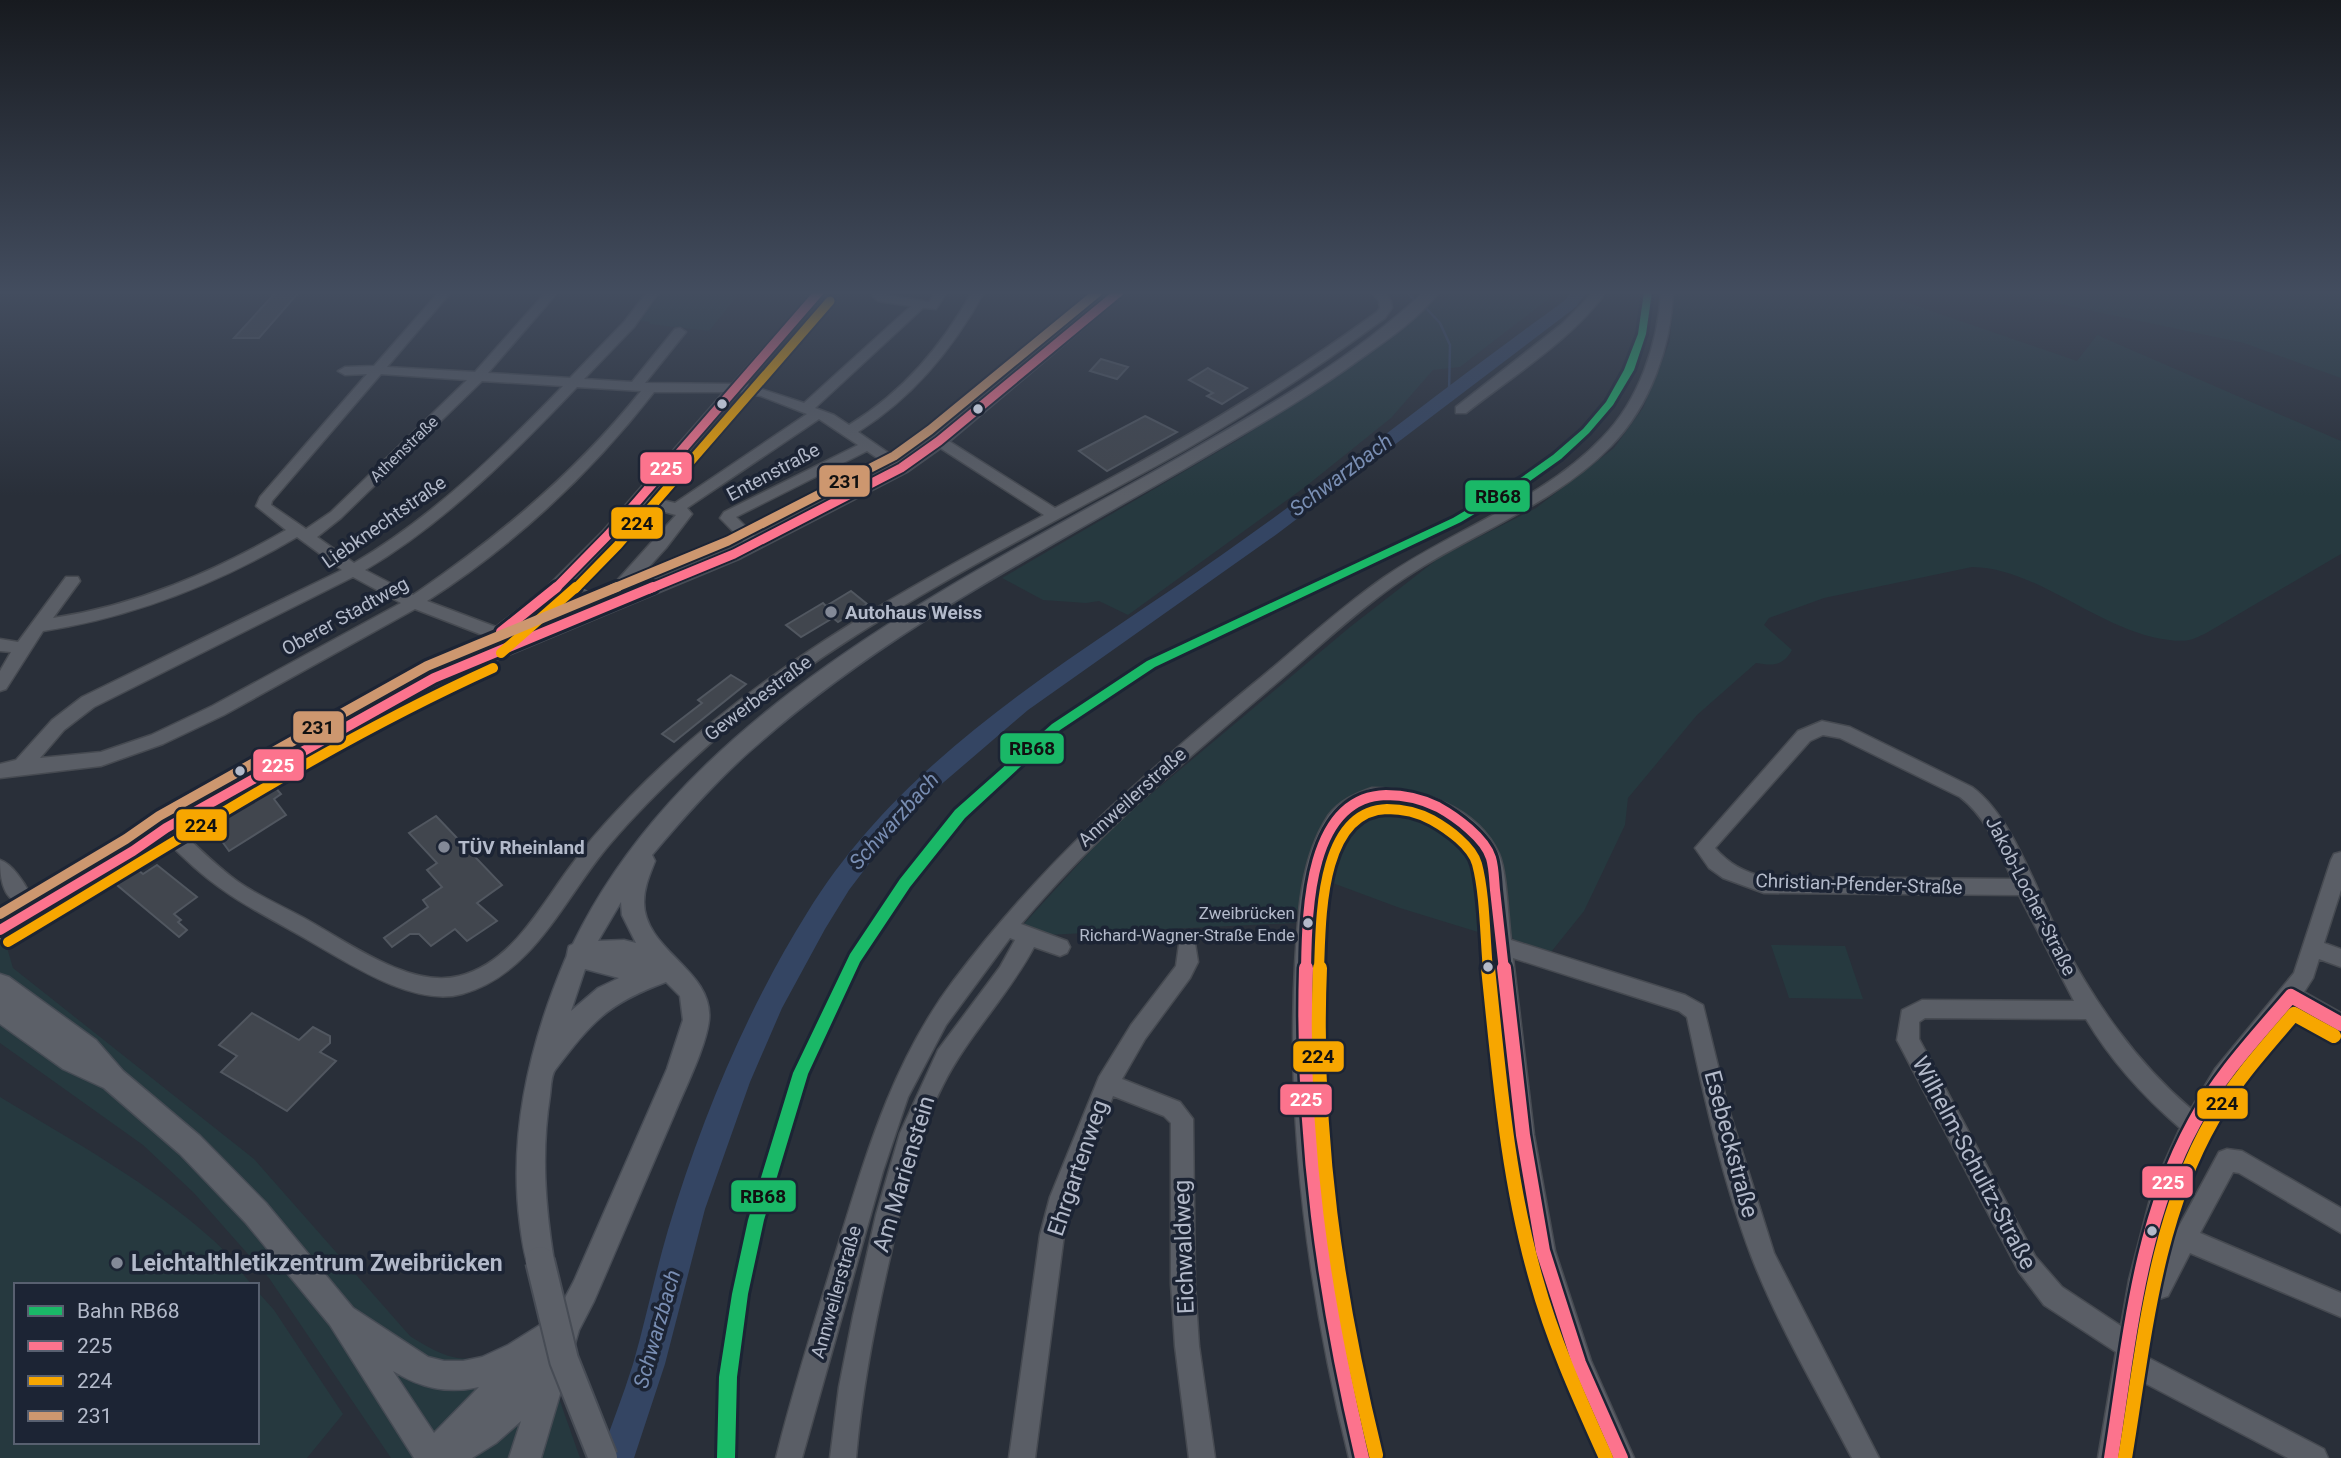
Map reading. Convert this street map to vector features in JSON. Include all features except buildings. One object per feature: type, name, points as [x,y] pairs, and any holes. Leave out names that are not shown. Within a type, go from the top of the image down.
[{"type":"main road","points":[[0,917],[389,702],[488,655],[754,544],[901,468],[939,441],[1037,360]]},
{"type":"main road","points":[[603,1458],[564,1360],[540,1261],[530,1163],[540,1074],[551,1027],[579,953],[615,887],[657,831],[710,772],[803,695],[898,629],[1300,394],[1349,360]]},
{"type":"main road","points":[[525,1458],[566,1325],[584,1291],[692,1037],[696,1020],[695,1004],[690,990],[665,971],[631,913],[632,890],[657,831]]},
{"type":"main road","points":[[0,930],[133,851],[148,837]]},
{"type":"main road","points":[[579,953],[599,964],[665,971]]},
{"type":"main road","points":[[540,1074],[569,1028],[596,1002],[614,990],[665,971]]},
{"type":"main road","points":[[0,985],[87,1048],[114,1080],[190,1145],[256,1213],[340,1315],[435,1458]]},
{"type":"main road","points":[[0,1010],[72,1061],[114,1080]]},
{"type":"main road","points":[[340,1315],[424,1371],[444,1377],[482,1371],[508,1361],[566,1325]]},
{"type":"main road","points":[[435,1458],[459,1428],[566,1325]]},
{"type":"main road","points":[[435,1458],[465,1447],[495,1426],[553,1364]]},
{"type":"street","points":[[386,360],[263,503],[264,509],[353,572],[413,603],[499,634]]},
{"type":"street","name":"Athenstraße","points":[[37,626],[125,608],[167,594],[234,566],[336,515],[492,360]]},
{"type":"street","name":"Liebknechtstraße","points":[[22,766],[51,731],[88,702],[353,572],[454,496],[594,360]]},
{"type":"street","name":"Oberer Stadtweg","points":[[0,771],[22,766],[57,766],[111,757],[163,737],[257,689],[413,603],[468,564],[534,511],[600,445],[661,360]]},
{"type":"street","points":[[488,655],[488,644],[570,575],[760,360]]},
{"type":"street","points":[[677,508],[813,411],[864,360]]},
{"type":"street","points":[[849,430],[884,408],[934,360]]},
{"type":"street","name":"Gewerbestraße","points":[[148,837],[208,869],[252,901],[394,975],[420,985],[439,988],[460,985],[504,964],[518,951],[582,865],[629,809],[658,779],[727,720],[851,630],[941,576],[1262,400],[1320,360]]},
{"type":"street","points":[[1461,410],[1525,360]]},
{"type":"street","name":"Annweilerstraße","points":[[789,1458],[870,1176],[904,1080],[936,1023],[1016,932],[1073,849],[1110,814],[1375,592],[1436,550],[1524,503],[1570,473],[1604,445],[1619,428],[1653,360]]},
{"type":"street","points":[[345,371],[377,370],[642,387],[737,387],[766,393],[813,411],[849,430],[901,468]]},
{"type":"street","points":[[939,441],[1055,515]]},
{"type":"street","name":"Entenstraße","points":[[754,544],[729,516],[868,445]]},
{"type":"street","points":[[601,609],[685,514],[677,508],[638,500]]},
{"type":"street","points":[[0,685],[37,626],[72,581]]},
{"type":"street","points":[[0,645],[22,648]]},
{"type":"street","name":"Jakob-Locher-Straße","points":[[1704,848],[1804,736],[1822,728],[1834,729],[1875,746],[1966,792],[1993,819],[2090,1010],[2134,1069],[2171,1109],[2193,1125]]},
{"type":"street","points":[[1362,1458],[1342,1372],[1316,1223],[1305,1138],[1301,1055],[1308,923],[1317,862],[1334,822],[1344,807],[1366,797],[1392,794],[1430,802],[1451,813],[1477,835],[1491,857],[1523,1135],[1543,1251],[1579,1363],[1620,1458]]},
{"type":"street","name":"Christian-Pfender-Straße","points":[[1704,848],[1719,866],[1734,876],[1764,885],[2026,887]]},
{"type":"street","points":[[2111,1458],[2141,1280],[2164,1188],[2193,1125],[2223,1076],[2303,978],[2315,948],[2318,927],[2341,860]]},
{"type":"street","points":[[0,868],[20,894]]},
{"type":"street","points":[[1016,932],[1060,947]]},
{"type":"street","name":"Am Marienstein","points":[[843,1458],[852,1380],[862,1328],[890,1208],[917,1122],[946,1057],[1020,952],[1016,932]]},
{"type":"street","name":"Ehrgartenweg","points":[[1022,1458],[1052,1235],[1074,1162],[1107,1084],[1138,1032],[1183,972],[1188,962],[1187,943]]},
{"type":"street","name":"Esebeckstraße","points":[[1502,946],[1675,1001],[1696,1012],[1717,1107],[1763,1256],[1793,1320],[1866,1458]]},
{"type":"street","points":[[2315,948],[2341,958]]},
{"type":"street","points":[[2291,996],[2341,1024]]},
{"type":"street","name":"Wilhelm-Schultz-Straße","points":[[2090,1010],[1922,1009],[1909,1017],[1908,1040],[2027,1264],[2053,1296],[2129,1353],[2315,1458]]},
{"type":"street","name":"Eichwaldweg","points":[[1107,1084],[1172,1109],[1182,1119],[1183,1284],[1187,1346],[1202,1458]]},
{"type":"street","points":[[2141,1280],[2159,1287],[2227,1160],[2242,1163],[2341,1221]]},
{"type":"street","points":[[2184,1238],[2341,1305]]},
{"type":"shaded area","points":[[1360,360],[1469,360],[1460,367],[1433,370],[1391,418],[1305,487],[1128,615],[1099,601],[1086,603],[1043,600],[1002,578],[1238,440]]},
{"type":"shaded area","points":[[1662,360],[2155,360],[2341,441],[2341,554],[2208,632],[2186,641],[2137,633],[2020,577],[1972,567],[1824,598],[1769,618],[1764,625],[1792,650],[1789,655],[1777,664],[1756,663],[1697,715],[1628,798],[1625,825],[1584,911],[1551,952],[1516,944],[1487,891],[1486,930],[1478,932],[1400,908],[1311,875],[1305,877],[1295,923],[1046,935],[1022,926],[1113,826],[1350,627],[1440,557],[1536,508],[1614,448],[1643,408]]},
{"type":"shaded area","points":[[2291,360],[2341,360],[2341,378]]},
{"type":"shaded area","points":[[0,924],[13,968],[254,1159],[410,1336],[446,1355],[473,1358],[500,1349],[535,1330],[580,1458],[391,1458],[269,1278],[194,1193],[143,1145],[0,1043]]},
{"type":"shaded area","points":[[1771,945],[1845,946],[1863,999],[1789,998]]},
{"type":"shaded area","name":"Leichtalthletikzentrum Zweibrücken","points":[[0,1097],[137,1181],[189,1219],[229,1256],[250,1283],[14,1283],[14,1444],[259,1444],[259,1293],[274,1310],[343,1414],[307,1458],[0,1458]]},
{"type":"waterway","name":"Schwarzbach","points":[[1449,393],[1450,360]]},
{"type":"waterway","name":"Schwarzbach","points":[[617,1458],[642,1388],[690,1209],[719,1124],[753,1041],[793,960],[816,921],[840,883],[878,833],[922,787],[1020,704],[1231,558],[1495,360]]},
{"type":"rail line","name":"RB68","points":[[726,1458],[728,1377],[740,1294],[756,1220],[801,1073],[855,958],[905,883],[960,814],[1056,727],[1151,664],[1457,520],[1526,479],[1557,457],[1586,431],[1610,403],[1633,360]]},
{"type":"transit line","name":"225","points":[[501,632],[551,593],[608,535],[760,360]]},
{"type":"transit line","name":"224","points":[[501,653],[561,603],[618,545],[779,360]]},
{"type":"transit line","name":"231","points":[[0,914],[126,839],[159,816],[427,666],[728,541],[894,456],[1015,360]]},
{"type":"transit line","name":"225","points":[[0,930],[133,851],[166,828],[434,678],[734,554],[901,468],[939,441],[1037,360]]},
{"type":"transit line","name":"224","points":[[8,942],[158,850],[323,754],[407,709],[493,668]]},
{"type":"transit line","name":"225","points":[[1362,1458],[1334,1333],[1315,1207],[1305,1081],[1306,953],[1315,872],[1328,833],[1338,817],[1351,804],[1370,796],[1391,795],[1421,800],[1448,814],[1472,833],[1491,857],[1523,1135],[1543,1251],[1579,1363],[1621,1458]]},
{"type":"transit line","name":"224","points":[[1376,1455],[1348,1335],[1325,1185],[1318,1071],[1319,994],[1323,905],[1333,855],[1340,840],[1358,818],[1372,811],[1390,809],[1429,818],[1461,841],[1477,862],[1504,1108],[1529,1253],[1553,1332],[1606,1458]]},
{"type":"transit line","name":"225","points":[[2111,1458],[2148,1243],[2175,1161],[2194,1123],[2227,1073],[2291,996],[2341,1024]]},
{"type":"transit line","name":"224","points":[[2125,1458],[2145,1334],[2162,1251],[2188,1171],[2205,1133],[2235,1086],[2294,1014],[2334,1036]]},
{"type":"place","name":"Autohaus Weiss","points":[[831,612]]},
{"type":"place","name":"TÜV Rheinland","points":[[444,847]]},
{"type":"place","name":"Zweibrücken Richard-Wagner-Straße Ende","points":[[1308,923]]},
{"type":"place","name":"Leichtalthletikzentrum Zweibrücken","points":[[117,1263]]}]
